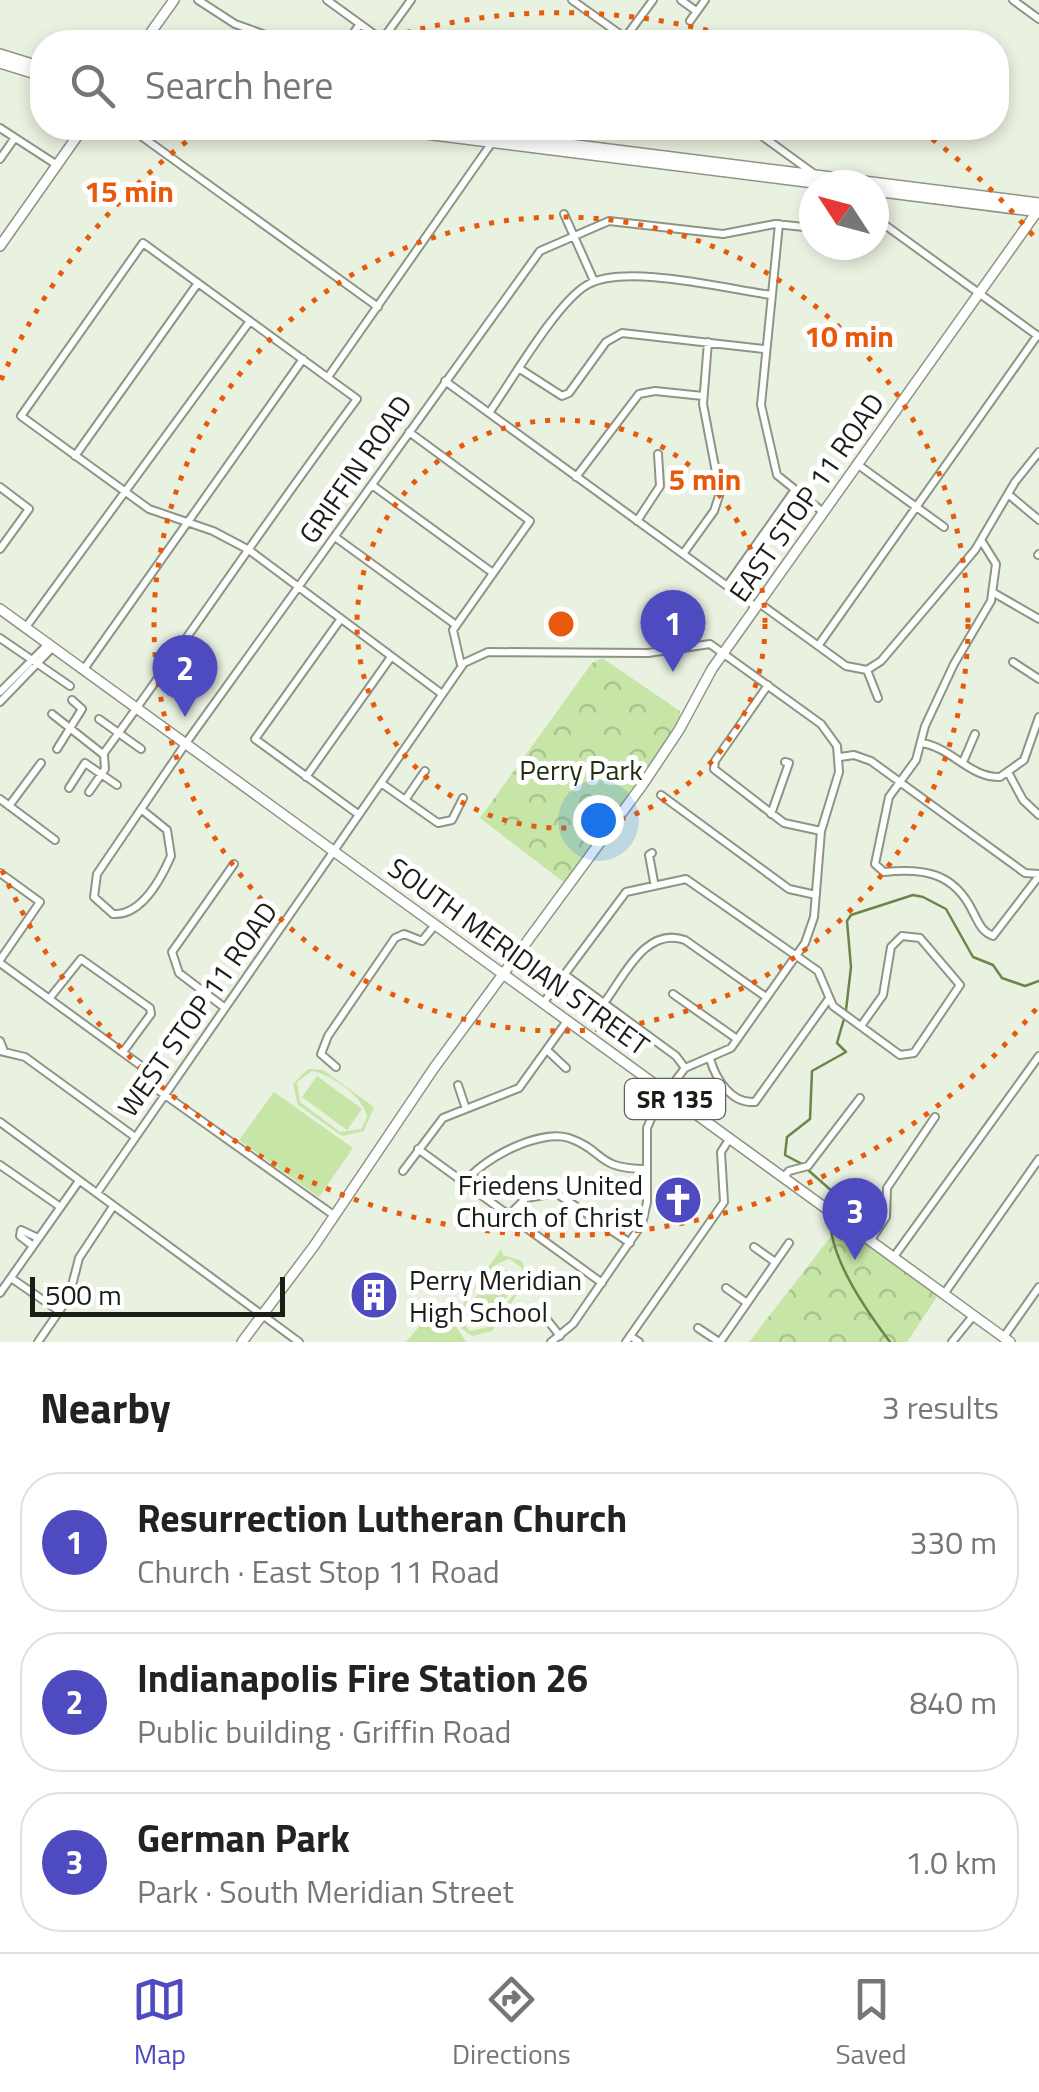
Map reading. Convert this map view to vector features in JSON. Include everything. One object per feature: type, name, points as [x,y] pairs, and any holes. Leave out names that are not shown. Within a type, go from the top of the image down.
[{"type":"main road","points":[[153,30],[174,0]]},
{"type":"main road","points":[[0,54],[30,63]]},
{"type":"main road","points":[[0,64],[30,73]]},
{"type":"main road","points":[[0,246],[75,140]]},
{"type":"main road","points":[[501,140],[799,181]]},
{"type":"main road","points":[[503,140],[799,172]]},
{"type":"main road","points":[[889,186],[1038,209]]},
{"type":"main road","points":[[889,193],[1038,209]]},
{"type":"main road","name":"EAST STOP 11 ROAD","points":[[262,1315],[335,1216],[426,1078],[506,974],[668,747],[757,605],[1038,209]]},
{"type":"main road","name":"SOUTH MERIDIAN STREET","points":[[0,609],[1006,1340]]},
{"type":"main road","points":[[242,1342],[262,1315]]},
{"type":"street","points":[[198,0],[250,30]]},
{"type":"street","points":[[327,0],[368,30]]},
{"type":"street","points":[[389,30],[411,0]]},
{"type":"street","points":[[572,0],[614,30]]},
{"type":"street","points":[[634,30],[653,0]]},
{"type":"street","points":[[681,0],[696,11]]},
{"type":"street","points":[[690,21],[704,0]]},
{"type":"street","points":[[1013,0],[1039,19]]},
{"type":"street","points":[[356,30],[360,24]]},
{"type":"street","points":[[0,128],[57,166]]},
{"type":"street","points":[[0,159],[14,139]]},
{"type":"street","points":[[147,140],[378,307]]},
{"type":"street","points":[[328,378],[493,140]]},
{"type":"street","points":[[768,140],[810,170]]},
{"type":"street","points":[[564,214],[594,281]]},
{"type":"street","name":"GRIFFIN ROAD","points":[[141,810],[169,833],[170,861],[132,912],[112,914],[94,896],[94,878],[186,742],[533,258],[573,234],[614,221],[728,234],[779,224],[799,226]]},
{"type":"street","points":[[779,224],[764,349],[762,414],[777,475],[824,512]]},
{"type":"street","points":[[818,646],[1038,337],[889,227]]},
{"type":"street","points":[[89,792],[102,774],[104,753],[137,708],[249,550],[357,399],[143,243],[21,416],[155,512],[188,522],[249,550],[442,694]]},
{"type":"street","points":[[488,413],[570,299],[594,281],[625,276],[770,295]]},
{"type":"street","points":[[76,456],[198,283]]},
{"type":"street","points":[[26,628],[250,321]]},
{"type":"street","points":[[520,369],[562,396],[569,393],[606,342],[619,334],[764,349]]},
{"type":"street","points":[[683,554],[714,511],[720,493],[703,396],[708,342]]},
{"type":"street","points":[[84,669],[303,360]]},
{"type":"street","points":[[445,381],[727,586],[852,670],[866,670],[880,662],[981,540],[1039,452]]},
{"type":"street","points":[[576,477],[639,394],[655,390],[703,396]]},
{"type":"street","points":[[408,432],[530,522],[453,630],[461,666]]},
{"type":"street","points":[[636,520],[660,486],[658,454]]},
{"type":"street","points":[[858,464],[944,528]]},
{"type":"street","points":[[372,484],[493,573]]},
{"type":"street","points":[[0,487],[29,509],[0,550]]},
{"type":"street","points":[[727,586],[794,491]]},
{"type":"street","points":[[1008,494],[1039,520]]},
{"type":"street","points":[[335,537],[456,625]]},
{"type":"street","points":[[840,756],[866,758],[900,782],[1025,873],[1039,875],[994,936],[982,930],[968,902],[952,883],[925,870],[884,872],[875,865],[885,808],[900,782],[922,743],[954,664],[994,593],[996,564],[981,540]]},
{"type":"street","points":[[994,593],[1039,619]]},
{"type":"street","points":[[340,620],[255,740],[358,814]]},
{"type":"street","points":[[0,638],[70,686]]},
{"type":"street","points":[[334,850],[461,666],[488,652],[648,653],[702,643],[724,653],[828,730],[840,756],[821,832],[810,931],[726,1052],[685,1068],[666,1092],[647,1128],[646,1212],[602,1283],[551,1342]]},
{"type":"street","points":[[0,692],[51,645]]},
{"type":"street","points":[[306,777],[391,657]]},
{"type":"street","points":[[0,702],[34,662]]},
{"type":"street","points":[[1013,662],[1039,679]]},
{"type":"street","points":[[866,670],[878,698]]},
{"type":"street","points":[[768,686],[714,768],[791,826],[821,832]]},
{"type":"street","points":[[57,748],[82,708],[72,700]]},
{"type":"street","points":[[52,714],[104,753]]},
{"type":"street","points":[[922,743],[944,749],[987,776],[1009,774],[1024,760],[1039,717]]},
{"type":"street","points":[[99,719],[142,749]]},
{"type":"street","points":[[962,762],[975,734]]},
{"type":"street","points":[[1029,748],[1039,751]]},
{"type":"street","points":[[771,814],[789,763],[785,762]]},
{"type":"street","points":[[9,806],[41,763]]},
{"type":"street","points":[[69,788],[86,764],[118,785]]},
{"type":"street","points":[[404,800],[425,771]]},
{"type":"street","points":[[1009,774],[1023,800],[1039,815]]},
{"type":"street","points":[[380,782],[444,823],[451,820],[463,798]]},
{"type":"street","points":[[661,795],[789,889],[816,895]]},
{"type":"street","points":[[0,799],[55,840]]},
{"type":"street","name":"WEST STOP 11 ROAD","points":[[96,1193],[334,850]]},
{"type":"street","points":[[652,854],[649,855],[654,882]]},
{"type":"street","points":[[225,1008],[178,973],[172,953],[234,864]]},
{"type":"street","points":[[0,873],[40,902],[0,962],[142,1066],[164,1095],[335,1216]]},
{"type":"street","points":[[544,1002],[626,892],[654,882],[686,879],[796,955],[821,975],[828,1000],[861,1026],[908,1056],[921,1044],[960,985],[920,938],[902,936],[892,944],[883,994],[861,1026]]},
{"type":"street","points":[[336,1067],[321,1054],[328,1036],[395,938],[404,934],[422,941],[436,924]]},
{"type":"street","points":[[604,1003],[652,941],[669,936],[685,940],[766,997]]},
{"type":"street","points":[[49,999],[81,959],[137,998],[152,1013],[122,1052]]},
{"type":"street","points":[[564,974],[676,1056],[685,1068]]},
{"type":"street","points":[[673,994],[737,1039]]},
{"type":"street","points":[[710,1059],[721,1085],[752,1103],[828,1000]]},
{"type":"street","points":[[403,1171],[442,1118],[518,1088],[567,1020]]},
{"type":"street","points":[[0,1041],[2,1051],[25,1057],[135,1137]]},
{"type":"street","points":[[547,1050],[566,1068]]},
{"type":"street","points":[[893,1258],[1039,1056]]},
{"type":"street","points":[[458,1085],[466,1108]]},
{"type":"street","points":[[784,1178],[789,1171],[807,1167],[860,1098]]},
{"type":"street","points":[[870,1241],[886,1217],[887,1188],[935,1117]]},
{"type":"street","points":[[0,1122],[299,1342]]},
{"type":"street","points":[[464,1183],[490,1157],[558,1136],[575,1141],[614,1168],[646,1169]]},
{"type":"street","points":[[639,1342],[628,1339],[724,1202],[721,1152],[730,1138]]},
{"type":"street","points":[[418,1149],[602,1283]]},
{"type":"street","points":[[944,1294],[1039,1159]]},
{"type":"street","points":[[2,1170],[60,1206]]},
{"type":"street","points":[[0,1293],[77,1179]]},
{"type":"street","points":[[509,1216],[526,1198],[556,1193],[630,1242]]},
{"type":"street","points":[[38,1342],[69,1297],[79,1258],[112,1208]]},
{"type":"street","points":[[33,1246],[20,1236],[21,1230],[38,1238]]},
{"type":"street","points":[[698,1328],[719,1342],[789,1243]]},
{"type":"street","points":[[754,1248],[776,1262]]},
{"type":"street","points":[[11,1278],[60,1311]]},
{"type":"street","points":[[1006,1340],[1039,1287]]},
{"type":"street","points":[[726,1288],[747,1303]]},
{"type":"street","points":[[952,1342],[973,1316]]},
{"type":"street","points":[[546,1317],[560,1336]]},
{"type":"green space","name":"Perry Park","points":[[602,658],[680,711],[680,723],[566,884],[480,818],[592,663]]},
{"type":"green space","points":[[308,1069],[323,1070],[374,1107],[364,1131],[342,1136],[298,1105],[293,1084]],"holes":[[[312,1071],[346,1088],[360,1102],[367,1117],[361,1129],[340,1132],[300,1102],[297,1082]]]},
{"type":"green space","points":[[317,1076],[362,1109],[347,1130],[302,1097]]},
{"type":"green space","points":[[274,1092],[353,1148],[319,1197],[239,1140]]},
{"type":"green space","points":[[843,1221],[940,1292],[907,1342],[749,1342]]},
{"type":"green space","points":[[501,1249],[503,1255],[522,1261],[527,1280],[492,1331],[472,1336],[461,1328],[458,1311]],"holes":[[[510,1259],[522,1268],[522,1283],[489,1327],[470,1331],[463,1323],[463,1315],[471,1294],[486,1275]]]},
{"type":"green space","points":[[499,1265],[519,1280],[486,1325],[466,1311]]},
{"type":"green space","points":[[437,1306],[466,1342],[406,1342]]},
{"type":"waterway","points":[[846,1010],[851,967],[847,921],[851,915],[913,895],[946,909],[973,957],[993,965],[1002,978],[1025,986],[1039,981]]},
{"type":"waterway","points":[[802,1164],[785,1155],[787,1137],[810,1119],[812,1071],[846,1052],[837,1043],[844,1019]]},
{"type":"waterway","points":[[808,1170],[833,1192],[832,1210]]},
{"type":"waterway","points":[[830,1218],[843,1267],[860,1300],[890,1342]]},
{"type":"place","name":"Resurrection Lutheran Church","points":[[673,672]]},
{"type":"place","name":"Indianapolis Fire Station 26","points":[[185,717]]},
{"type":"place","name":"Friedens United Church of Christ","points":[[678,1200]]},
{"type":"place","name":"German Park","points":[[855,1260]]},
{"type":"place","name":"Perry Meridian High School","points":[[374,1295]]}]
